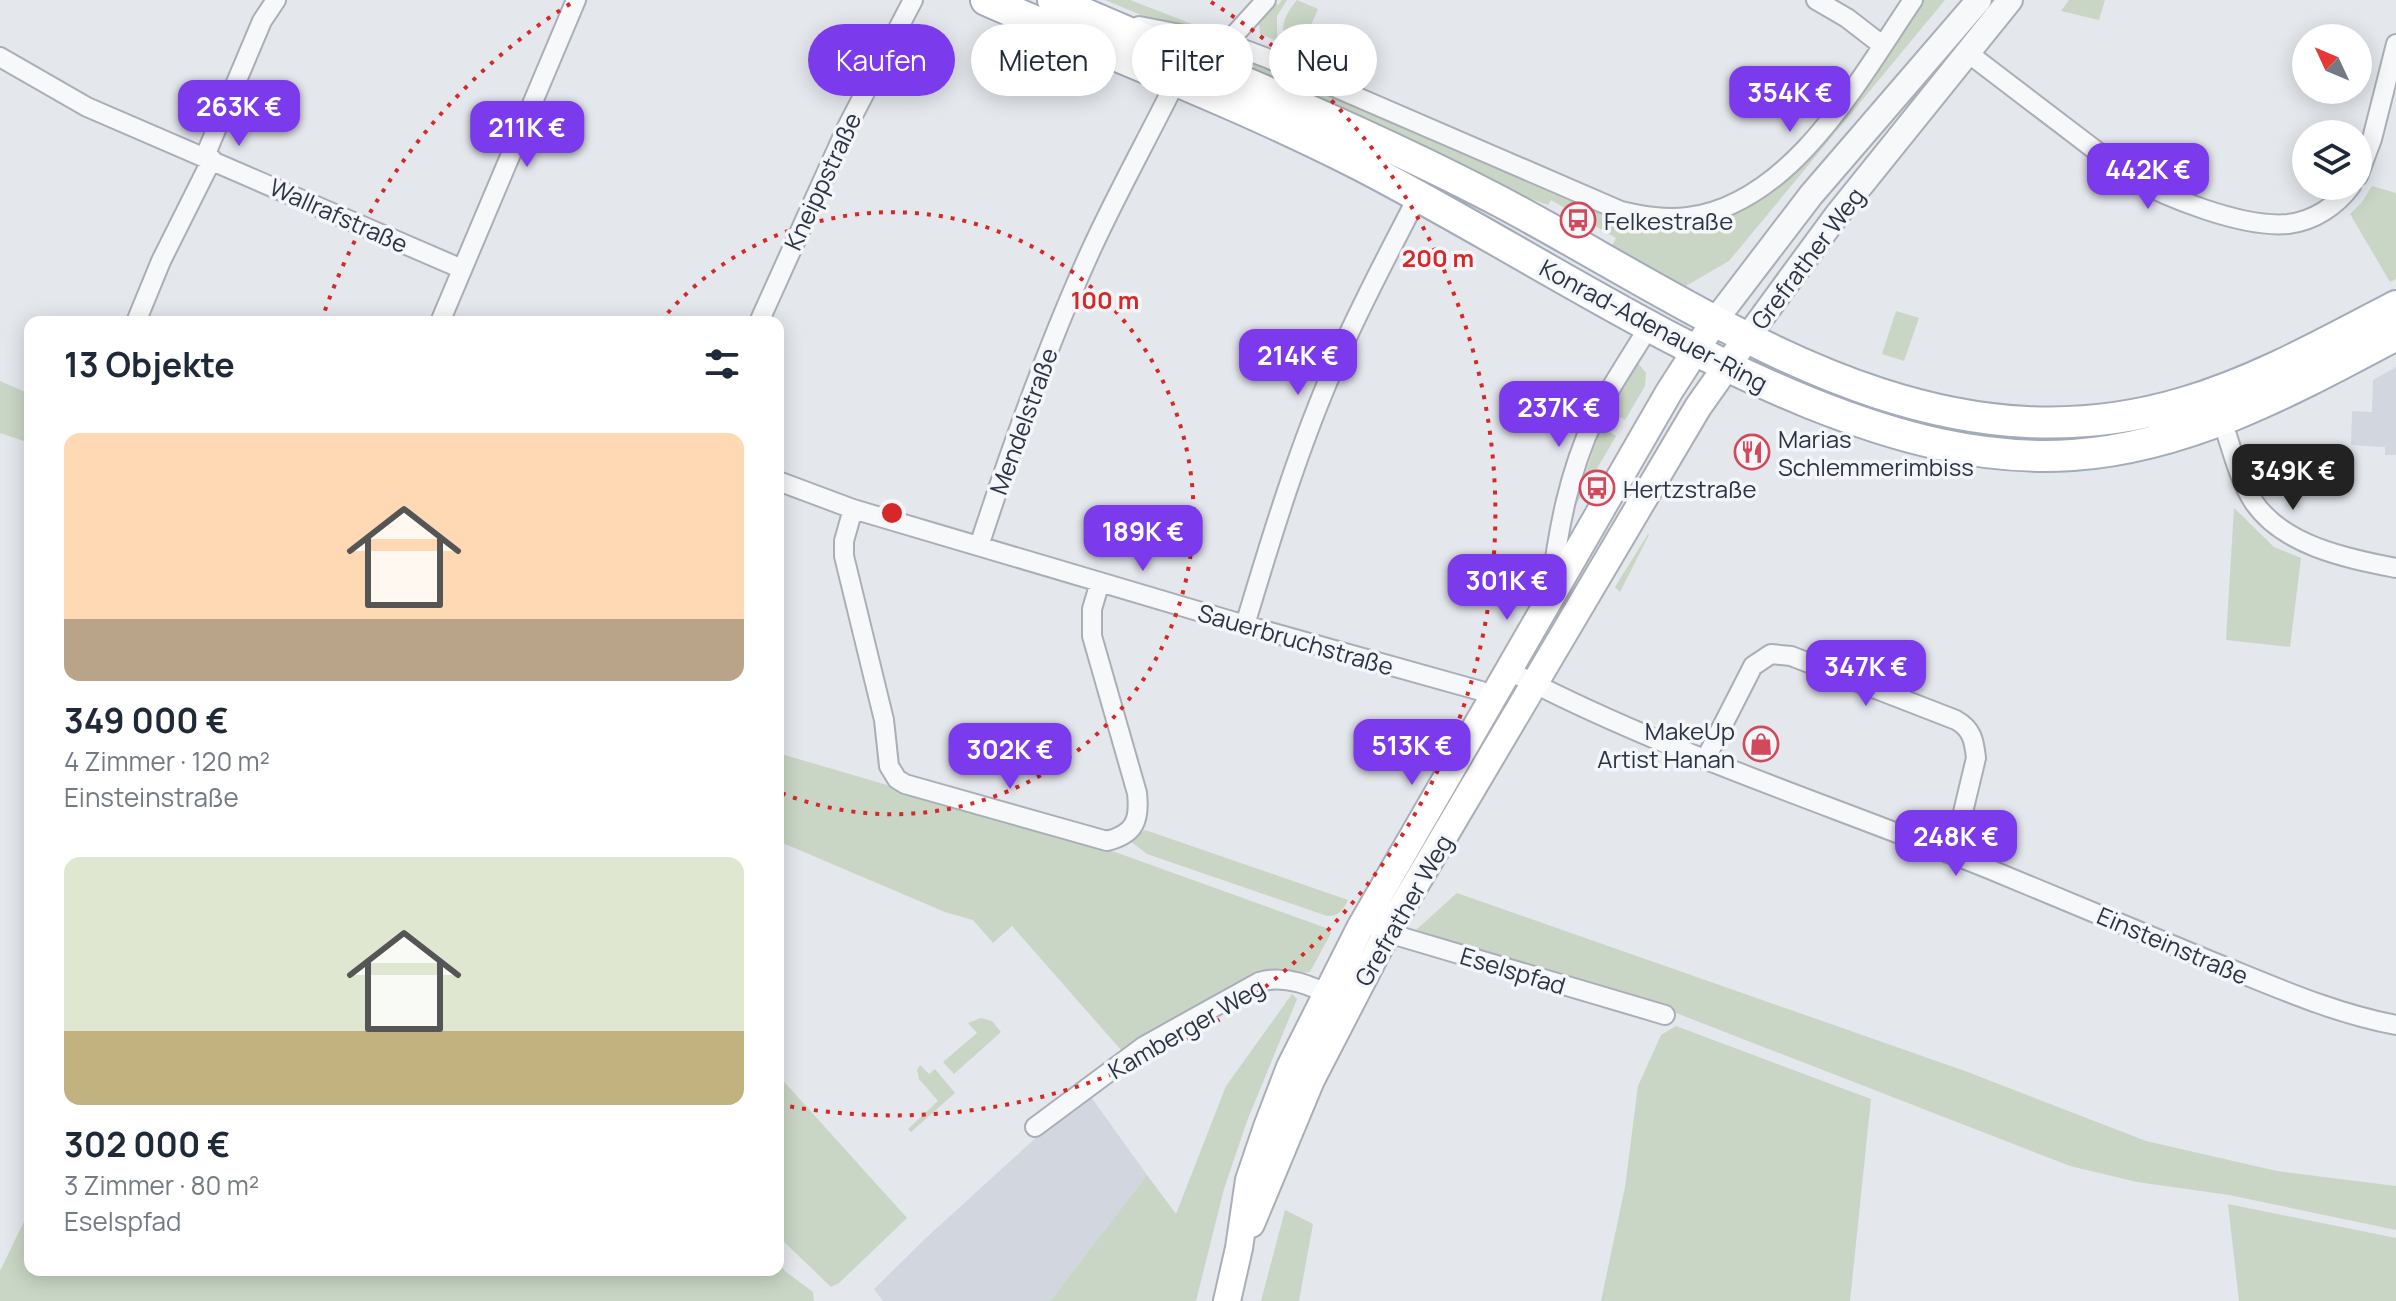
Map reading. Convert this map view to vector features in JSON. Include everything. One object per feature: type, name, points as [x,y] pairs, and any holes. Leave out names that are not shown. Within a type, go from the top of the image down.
[{"type":"main road","name":"Konrad-Adenauer-Ring","points":[[986,0],[1132,62]]},
{"type":"main road","name":"Konrad-Adenauer-Ring","points":[[1053,0],[1342,123],[1418,159],[1746,339],[1842,379],[1918,406],[2020,423],[2072,423],[2142,413],[2227,389],[2396,306]]},
{"type":"main road","name":"Konrad-Adenauer-Ring","points":[[1209,96],[1330,151],[1418,196],[1648,328],[1767,386],[1899,436],[1979,452],[2025,456],[2112,450],[2176,436],[2222,420],[2279,395],[2396,335]]},
{"type":"main road","name":"Grefrather Weg","points":[[1227,1301],[1239,1248],[1269,1187],[1311,1080],[1360,928],[1694,350],[1714,322]]},
{"type":"main road","name":"Grefrather Weg","points":[[1338,998],[1388,931],[1698,407],[1746,339]]},
{"type":"street","points":[[138,316],[209,158],[262,21],[276,0]]},
{"type":"street","points":[[442,316],[576,0]]},
{"type":"street","name":"Kneippstraße","points":[[762,316],[847,127],[913,0]]},
{"type":"street","points":[[1244,24],[1266,0]]},
{"type":"street","points":[[1816,0],[1847,18],[1882,45]]},
{"type":"street","points":[[1253,53],[1621,211],[1650,218],[1688,217],[1738,201],[1763,186],[1802,153],[1840,107],[1913,0]]},
{"type":"street","name":"Grefrather Weg","points":[[1714,322],[1811,195],[1979,0]]},
{"type":"street","name":"Grefrather Weg","points":[[1746,339],[1830,224],[2010,0]]},
{"type":"street","points":[[1086,14],[1135,24]]},
{"type":"street","points":[[2372,136],[2396,44]]},
{"type":"street","points":[[1968,53],[2128,175],[2156,192],[2195,207],[2264,223],[2290,224],[2313,217],[2338,200]]},
{"type":"street","name":"Wallrafstraße","points":[[0,57],[87,107],[462,269]]},
{"type":"street","name":"Mendelstraße","points":[[979,546],[1009,452],[1054,335],[1092,248],[1168,96]]},
{"type":"street","points":[[1245,625],[1306,433],[1356,318],[1418,196]]},
{"type":"street","name":"Grefrather Weg","points":[[1550,599],[1568,492],[1579,456],[1595,418],[1648,328]]},
{"type":"street","points":[[2222,420],[2240,473],[2254,501],[2272,522],[2290,536],[2325,549],[2396,568]]},
{"type":"street","name":"Sauerbruchstraße","points":[[784,483],[853,509],[1493,697]]},
{"type":"street","points":[[853,509],[844,541],[844,556],[884,720],[889,766],[897,779],[905,784],[1107,841],[1121,837],[1129,830],[1136,820],[1138,808],[1137,793],[1092,636],[1092,609],[1100,582]]},
{"type":"street","points":[[1706,758],[1753,666],[1771,654],[1791,656],[1944,715],[1968,727],[1976,758],[1953,854]]},
{"type":"street","name":"Einsteinstraße","points":[[1508,670],[1561,698],[1953,854],[2280,990],[2365,1019],[2396,1025]]},
{"type":"street","name":"Eselspfad","points":[[1360,928],[1388,931],[1665,1015]]},
{"type":"street","name":"Kamberger Weg","points":[[1035,1127],[1144,1046],[1259,982],[1273,978],[1287,979],[1338,998]]},
{"type":"shaded area","points":[[2396,367],[2396,455],[2385,455],[2385,447],[2351,445],[2352,411],[2372,412],[2373,380]]},
{"type":"shaded area","points":[[1091,1097],[1147,1175],[1050,1301],[883,1301],[874,1289],[927,1237],[1040,1134]]},
{"type":"green space","points":[[1105,0],[1130,0],[1192,24],[1153,20]]},
{"type":"green space","points":[[1282,0],[1287,0],[1277,16],[1277,24],[1269,24],[1269,38],[1260,34],[1259,24],[1274,3],[1278,5]]},
{"type":"green space","points":[[1297,0],[1318,9],[1311,24],[1284,24]]},
{"type":"green space","points":[[1924,0],[1945,0],[1729,261],[1677,291],[1612,246],[1616,238],[1551,200],[1548,205],[1497,187],[1300,96],[1330,96],[1620,221],[1654,226],[1692,225],[1730,212],[1860,95]]},
{"type":"green space","points":[[1993,0],[1999,0],[1776,281],[1773,278],[1826,207]]},
{"type":"green space","points":[[2069,0],[2105,0],[2099,20],[2061,11]]},
{"type":"green space","points":[[1253,62],[1269,69],[1269,82],[1253,74]]},
{"type":"green space","points":[[2372,186],[2396,193],[2396,279],[2390,282],[2350,214],[2362,202],[2372,200]]},
{"type":"green space","points":[[1896,311],[1919,318],[1904,361],[1882,354]]},
{"type":"green space","points":[[1638,363],[1646,373],[1645,386],[1625,420],[1610,412]]},
{"type":"green space","points":[[1780,373],[1907,420],[1991,435],[2080,433],[2264,390],[2127,436],[2027,445],[1912,427],[1778,378]]},
{"type":"green space","points":[[0,381],[24,391],[24,441],[0,433]]},
{"type":"green space","points":[[1601,427],[1616,436],[1574,508]]},
{"type":"green space","points":[[2234,508],[2274,547],[2301,558],[2290,647],[2226,640]]},
{"type":"green space","points":[[1649,535],[1620,592],[1615,587]]},
{"type":"green space","points":[[784,755],[1115,852],[1326,928],[1331,933],[1310,972],[1281,968],[1254,974],[1121,1050],[1012,926],[993,943],[973,920],[945,912],[784,844]]},
{"type":"green space","points":[[1145,830],[1348,900],[1340,912],[1327,916],[1147,854],[1130,841]]},
{"type":"green space","points":[[1457,893],[1965,1071],[2146,1141],[2277,1171],[2396,1186],[2396,1230],[2229,1195],[2137,1182],[2070,1166],[1658,1006],[1416,930]]},
{"type":"green space","points":[[1292,994],[1297,999],[1247,1121],[1224,1189],[1196,1301],[1050,1301],[1147,1175],[1176,1214],[1226,1086]]},
{"type":"green space","points":[[981,1018],[992,1021],[1001,1032],[954,1074],[943,1062],[977,1033],[968,1023]]},
{"type":"green space","points":[[1676,1026],[1871,1099],[1850,1301],[1601,1301],[1625,1187],[1638,1086],[1661,1035]]},
{"type":"green space","points":[[920,1065],[929,1074],[935,1069],[955,1093],[911,1132],[908,1129],[938,1101],[919,1079],[917,1070]]},
{"type":"green space","points":[[784,1082],[907,1218],[839,1283],[831,1287],[784,1242]]},
{"type":"green space","points":[[2228,1204],[2396,1238],[2396,1301],[2239,1301]]},
{"type":"green space","points":[[1285,1210],[1313,1224],[1299,1301],[1261,1301]]},
{"type":"green space","points":[[24,1221],[24,1276],[784,1276],[784,1270],[813,1292],[814,1301],[0,1301],[0,1271]]},
{"type":"place","name":"Felkestraße","points":[[1578,220]]},
{"type":"place","name":"Marias Schlemmerimbiss","points":[[1752,452]]},
{"type":"place","name":"Hertzstraße","points":[[1597,488]]},
{"type":"place","name":"MakeUp Artist Hanan","points":[[1761,744]]}]
